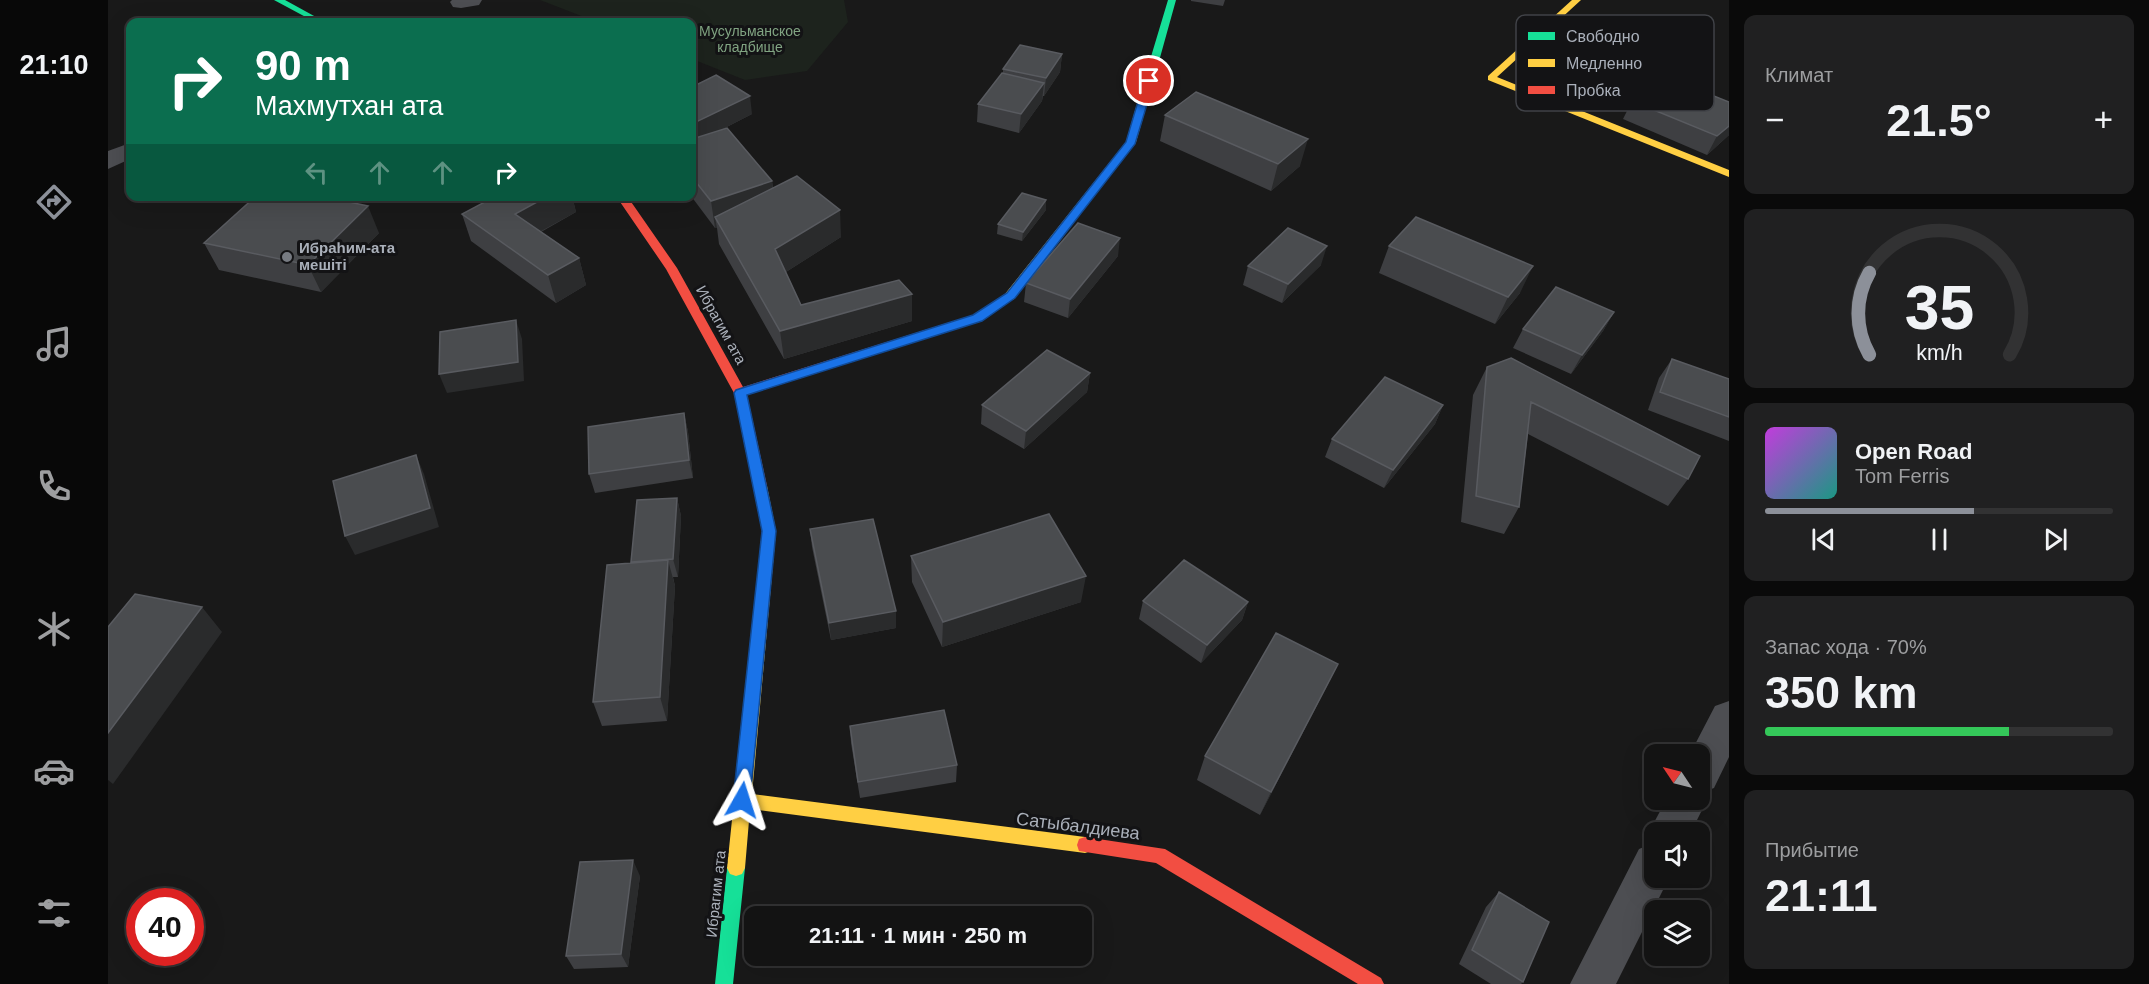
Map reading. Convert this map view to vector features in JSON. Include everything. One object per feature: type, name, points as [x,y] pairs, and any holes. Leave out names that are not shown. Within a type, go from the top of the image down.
[{"type":"street","points":[[278,0],[304,18]]},
{"type":"street","points":[[740,393],[977,318],[1011,296],[1131,142],[1172,0]]},
{"type":"street","points":[[1560,15],[1577,0]]},
{"type":"street","points":[[1516,55],[1491,78],[1516,88]]},
{"type":"street","points":[[1573,111],[1729,174]]},
{"type":"street","points":[[108,161],[126,152]]},
{"type":"street","name":"Ибрагим ата","points":[[625,201],[671,267],[740,393],[769,531],[724,984]]},
{"type":"street","points":[[1710,755],[1729,718]]},
{"type":"street","name":"Сатыбалдиева","points":[[742,800],[1159,855],[1376,984]]},
{"type":"street","points":[[1592,984],[1644,882]]},
{"type":"green space","name":"Мусульманское кладбище","points":[[540,0],[844,0],[848,22],[807,71],[745,80],[696,61],[696,18],[587,18]]},
{"type":"building","points":[[1020,45],[1062,54],[1046,78],[1003,69]]},
{"type":"building","points":[[1002,73],[1044,83],[1021,114],[978,104]]},
{"type":"building","points":[[716,75],[750,96],[696,122],[696,85]]},
{"type":"building","points":[[1196,92],[1308,139],[1278,164],[1165,115]]},
{"type":"building","points":[[1714,96],[1729,102],[1729,126],[1717,136],[1656,111],[1714,111]]},
{"type":"building","points":[[727,128],[772,181],[711,201],[696,182],[696,138]]},
{"type":"building","points":[[797,176],[840,210],[775,249],[801,305],[899,280],[912,294],[780,331],[715,217]]},
{"type":"building","points":[[1022,193],[1046,200],[1023,232],[998,224]]},
{"type":"building","points":[[250,201],[344,201],[368,206],[308,265],[204,243]]},
{"type":"building","points":[[487,201],[539,201],[515,214],[579,258],[548,275],[462,214]]},
{"type":"building","points":[[1416,217],[1533,266],[1508,297],[1389,246]]},
{"type":"building","points":[[1078,223],[1120,238],[1070,299],[1026,283]]},
{"type":"building","points":[[1288,228],[1327,246],[1288,284],[1248,266]]},
{"type":"building","points":[[1556,287],[1614,312],[1582,355],[1523,329]]},
{"type":"building","points":[[516,320],[518,362],[439,374],[440,332]]},
{"type":"building","points":[[1047,350],[1090,373],[1026,431],[982,405]]},
{"type":"building","points":[[1511,358],[1700,456],[1688,479],[1531,402],[1519,507],[1476,496],[1487,367]]},
{"type":"building","points":[[1672,359],[1729,379],[1729,417],[1660,392]]},
{"type":"building","points":[[1385,377],[1443,405],[1393,470],[1332,439]]},
{"type":"building","points":[[684,413],[689,460],[589,474],[588,427]]},
{"type":"building","points":[[416,455],[430,508],[345,536],[333,481]]},
{"type":"building","points":[[677,498],[673,559],[631,562],[637,500]]},
{"type":"building","points":[[1049,514],[1086,576],[943,622],[911,556]]},
{"type":"building","points":[[873,519],[896,611],[829,623],[810,529]]},
{"type":"building","points":[[668,560],[660,697],[593,702],[607,565]]},
{"type":"building","points":[[1184,560],[1248,602],[1207,645],[1143,601]]},
{"type":"building","points":[[135,594],[202,607],[108,733],[108,627]]},
{"type":"building","points":[[1276,633],[1338,664],[1271,792],[1205,756]]},
{"type":"building","points":[[944,710],[957,765],[858,782],[850,726]]},
{"type":"building","points":[[633,860],[621,954],[566,956],[580,862]]},
{"type":"building","points":[[1499,892],[1549,922],[1523,982],[1472,950]]},
{"type":"traffic: fast","points":[[278,0],[313,18]]},
{"type":"traffic: fast","points":[[1146,90],[1172,0]]},
{"type":"traffic: fast","points":[[724,984],[736,868]]},
{"type":"traffic: slow","points":[[1560,15],[1577,0]]},
{"type":"traffic: slow","points":[[1516,55],[1491,78],[1516,88]]},
{"type":"traffic: slow","points":[[1009,297],[1131,142],[1146,90]]},
{"type":"traffic: slow","points":[[1573,111],[1729,174]]},
{"type":"traffic: slow","points":[[736,868],[769,531],[760,486]]},
{"type":"traffic: slow","points":[[742,800],[1085,845]]},
{"type":"traffic: jam","points":[[624,201],[671,268],[740,393],[760,486]]},
{"type":"traffic: jam","points":[[740,393],[977,318],[1009,297]]},
{"type":"traffic: jam","points":[[1085,845],[1159,855],[1375,984]]},
{"type":"place","name":"Ибраһим-ата мешіті","points":[[287,257]]},
{"type":"route","points":[[742,800],[769,531],[740,393],[977,318],[1011,296],[1131,142],[1149,81]]}]
